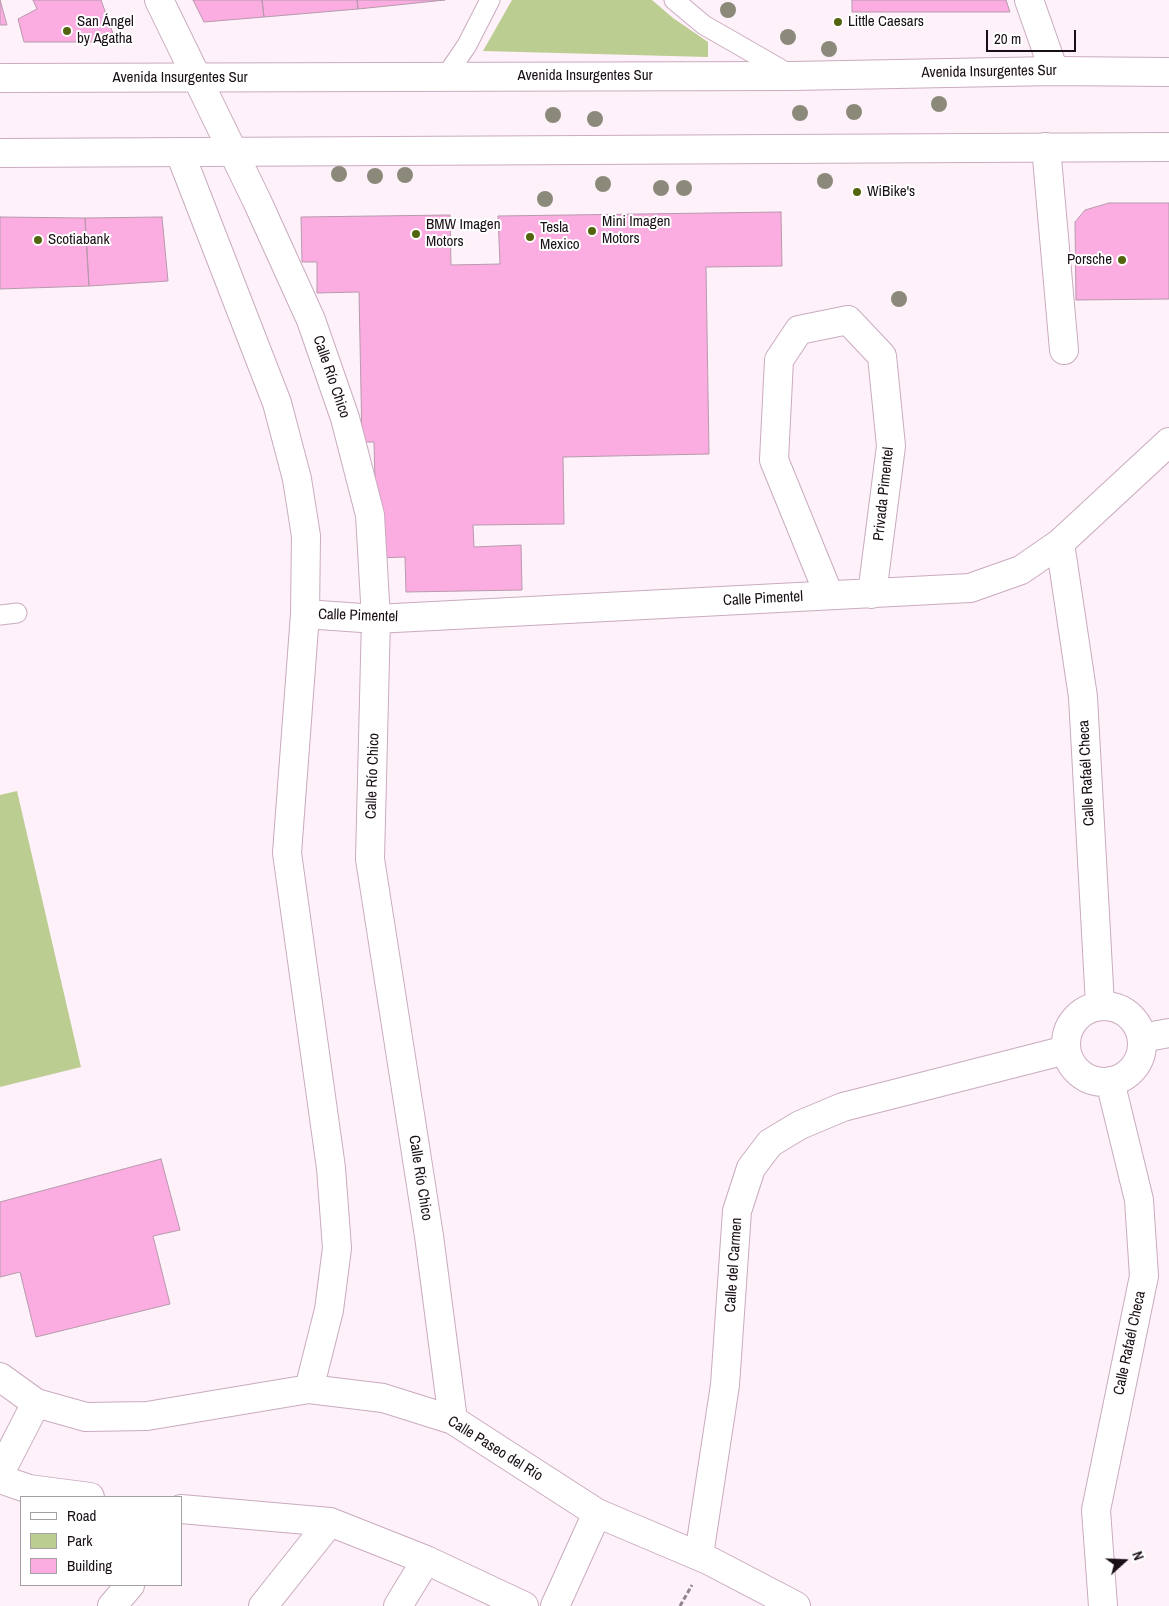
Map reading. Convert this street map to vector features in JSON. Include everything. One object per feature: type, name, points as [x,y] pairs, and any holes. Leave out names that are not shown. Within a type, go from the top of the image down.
[{"type":"street","name":"Calle Río Chico","points":[[159,0],[234,153],[311,320],[345,418],[370,515],[370,859],[429,1236],[453,1420]]},
{"type":"street","points":[[1028,0],[1054,71]]},
{"type":"street","name":"Avenida Insurgentes Sur","points":[[0,78],[792,76],[1054,71],[1169,72]]},
{"type":"street","points":[[0,153],[1169,146]]},
{"type":"street","points":[[1046,147],[1064,350]]},
{"type":"street","points":[[180,153],[277,403],[292,460],[306,536],[310,614],[287,853],[331,1168],[337,1248],[329,1310],[309,1389]]},
{"type":"street","name":"Privada Pimentel","points":[[829,595],[774,460],[779,360],[798,330],[848,320],[882,356],[891,446],[872,594]]},
{"type":"street","name":"Calle Pimentel","points":[[310,614],[369,619],[970,588],[1021,570],[1060,543],[1169,442]]},
{"type":"street","name":"Calle Rafaél Checa","points":[[1060,543],[1083,697],[1100,1006]]},
{"type":"street","points":[[1100,1006],[1114,1007],[1127,1013],[1137,1024],[1142,1038],[1141,1053],[1135,1066],[1124,1076],[1110,1081],[1095,1081],[1082,1075],[1072,1064],[1066,1050],[1067,1034],[1074,1020],[1085,1010],[1100,1006]]},
{"type":"street","points":[[1142,1038],[1169,1033]]},
{"type":"street","name":"Calle del Carmen","points":[[699,1555],[725,1385],[737,1211],[751,1168],[770,1142],[800,1125],[843,1107],[1066,1050]]},
{"type":"street","name":"Calle Rafaél Checa","points":[[1103,1606],[1096,1510],[1144,1276],[1139,1200],[1110,1081]]},
{"type":"street","name":"Calle Paseo del Río","points":[[0,1377],[36,1403],[86,1418],[147,1416],[309,1389],[383,1398],[453,1420],[597,1513],[699,1555],[796,1606]]},
{"type":"street","points":[[0,1473],[36,1403]]},
{"type":"street","points":[[0,1479],[29,1489],[82,1496]]},
{"type":"street","points":[[183,1512],[330,1522],[426,1560],[524,1606]]},
{"type":"street","points":[[555,1606],[597,1513]]},
{"type":"street","points":[[262,1606],[330,1522]]},
{"type":"street","points":[[398,1606],[426,1560]]},
{"type":"street","points":[[112,1606],[129,1586]]},
{"type":"lane","points":[[446,76],[466,45],[490,0]]},
{"type":"lane","points":[[674,0],[704,25],[792,76]]},
{"type":"path","points":[[680,1606],[687,1593]]},
{"type":"green space","points":[[512,0],[652,0],[673,18],[708,42],[708,57],[483,51]]},
{"type":"green space","points":[[17,791],[81,1067],[0,1087],[0,795]]},
{"type":"building","points":[[0,0],[7,25],[0,25]]},
{"type":"building","name":"San Ángel by Agatha","points":[[33,0],[101,0],[116,42],[24,42],[18,19],[37,9]]},
{"type":"building","points":[[193,0],[262,0],[264,17],[204,22]]},
{"type":"building","points":[[262,0],[357,0],[358,9],[264,17]]},
{"type":"building","points":[[357,0],[445,0],[358,9]]},
{"type":"building","points":[[852,0],[1006,0],[1010,12],[852,12]]},
{"type":"building","name":"Porsche","points":[[1109,203],[1169,203],[1169,299],[1076,300],[1075,222],[1085,210]]},
{"type":"building","points":[[781,212],[782,266],[706,267],[709,454],[563,457],[564,524],[473,525],[474,547],[521,545],[522,590],[406,592],[405,557],[377,558],[374,442],[362,442],[359,292],[317,293],[317,262],[302,262],[301,217],[450,215],[451,265],[500,264],[498,216]]},
{"type":"building","points":[[0,217],[85,218],[89,286],[0,289]]},
{"type":"building","points":[[162,217],[168,281],[89,286],[85,218]]},
{"type":"building","points":[[161,1159],[180,1230],[153,1236],[170,1304],[36,1337],[20,1272],[0,1277],[0,1202]]},
{"type":"place","name":"Little Caesars","points":[[838,22]]},
{"type":"place","name":"San Ángel by Agatha","points":[[67,31]]},
{"type":"place","name":"WiBike's","points":[[857,192]]},
{"type":"place","name":"Mini Imagen Motors","points":[[592,231]]},
{"type":"place","name":"BMW Imagen Motors","points":[[416,234]]},
{"type":"place","name":"Tesla Mexico","points":[[530,237]]},
{"type":"place","name":"Scotiabank","points":[[38,240]]},
{"type":"place","name":"Porsche","points":[[1122,260]]}]
